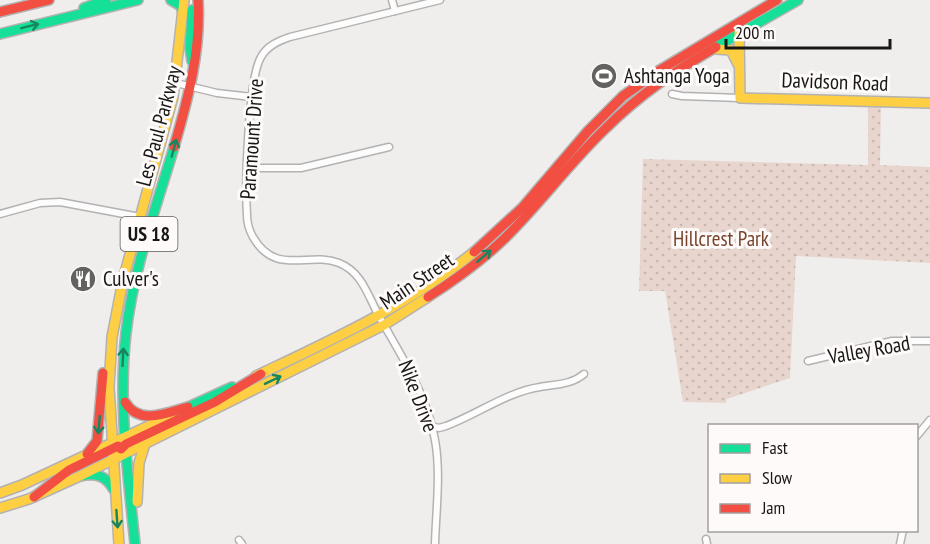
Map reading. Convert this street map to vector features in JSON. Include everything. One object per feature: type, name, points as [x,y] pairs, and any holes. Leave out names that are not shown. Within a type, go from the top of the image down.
[{"type":"main road","points":[[0,12],[49,0]]},
{"type":"main road","points":[[60,19],[106,0]]},
{"type":"main road","points":[[0,34],[138,0]]},
{"type":"main road","points":[[171,0],[181,6],[183,13]]},
{"type":"main road","name":"Les Paul Parkway","points":[[137,544],[109,387],[111,353],[119,293],[160,150],[176,82],[184,0]]},
{"type":"main road","points":[[192,0],[190,48],[193,70]]},
{"type":"main road","name":"Les Paul Parkway","points":[[119,544],[116,495],[126,330],[138,274],[193,70],[199,34],[198,0]]},
{"type":"main road","name":"US 18","points":[[199,34],[205,0]]},
{"type":"main road","name":"Main Street","points":[[0,508],[30,499],[80,476],[120,446],[188,407],[379,316],[436,281],[483,245],[582,145],[599,135],[633,102],[671,74],[714,50],[777,0]]},
{"type":"main road","name":"Main Street","points":[[2,492],[87,454],[120,446],[145,444],[384,325],[481,260],[506,237],[582,145],[591,128],[626,94],[672,63],[798,0]]},
{"type":"main road","points":[[739,29],[740,98]]},
{"type":"main road","points":[[714,50],[730,50],[740,72]]},
{"type":"main road","points":[[626,94],[633,102]]},
{"type":"main road","name":"Davidson Road","points":[[740,98],[930,103]]},
{"type":"main road","points":[[591,128],[599,135]]},
{"type":"main road","points":[[153,219],[147,206],[160,163],[160,150]]},
{"type":"main road","points":[[138,274],[135,261],[144,230],[140,218]]},
{"type":"main road","points":[[439,290],[439,284],[457,270],[462,261]]},
{"type":"main road","points":[[87,454],[97,441],[104,370],[111,353]]},
{"type":"main road","points":[[30,499],[69,470],[214,402],[261,374]]},
{"type":"main road","points":[[122,394],[128,410],[136,416],[153,415],[188,407]]},
{"type":"main road","points":[[137,544],[137,483],[139,463],[145,444]]},
{"type":"main road","points":[[30,499],[24,494],[26,488],[55,473],[65,464]]},
{"type":"main road","points":[[80,476],[95,474],[104,476],[110,482],[116,495]]},
{"type":"main road","points":[[2,492],[19,494],[30,499]]},
{"type":"street","points":[[392,0],[395,11]]},
{"type":"street","name":"Paramount Drive","points":[[384,325],[366,289],[354,273],[345,266],[328,260],[297,262],[283,260],[271,255],[259,245],[249,229],[248,168],[252,97],[258,63],[264,52],[275,43],[290,37],[440,0]]},
{"type":"street","points":[[176,82],[217,93],[252,97]]},
{"type":"street","name":"Davidson Road","points":[[672,94],[740,98]]},
{"type":"street","points":[[248,168],[301,168],[389,147]]},
{"type":"street","points":[[0,214],[40,203],[60,202],[140,218]]},
{"type":"street","name":"Nike Drive","points":[[384,325],[419,390],[431,426],[437,456],[435,544]]},
{"type":"street","name":"Valley Road","points":[[808,361],[879,344],[905,340],[930,341]]},
{"type":"street","points":[[431,426],[439,428],[446,426],[520,392],[574,382],[584,374]]},
{"type":"street","points":[[918,434],[930,420]]},
{"type":"green space","name":"Hillcrest Park","points":[[868,105],[881,105],[880,165],[930,167],[930,263],[796,256],[790,378],[727,399],[726,403],[683,402],[665,291],[639,291],[643,159],[868,165]]},
{"type":"traffic: fast","points":[[84,8],[106,0]]},
{"type":"traffic: fast","points":[[0,34],[138,0]]},
{"type":"traffic: fast","points":[[171,0],[181,6],[183,12]]},
{"type":"traffic: fast","points":[[716,47],[798,0]]},
{"type":"traffic: fast","points":[[192,10],[190,48],[192,61]]},
{"type":"traffic: fast","points":[[135,544],[123,412],[126,333],[134,286],[174,147]]},
{"type":"traffic: fast","points":[[182,410],[232,387]]},
{"type":"traffic: fast","points":[[80,476],[100,476],[108,481],[114,490]]},
{"type":"traffic: slow","points":[[119,544],[109,387],[112,337],[123,280],[173,97],[184,0]]},
{"type":"traffic: slow","points":[[739,30],[740,98],[930,103]]},
{"type":"traffic: slow","points":[[716,49],[731,50],[738,64]]},
{"type":"traffic: slow","points":[[256,376],[341,335],[396,305],[423,289],[474,252]]},
{"type":"traffic: slow","points":[[0,508],[29,499],[80,476],[384,325],[428,297]]},
{"type":"traffic: slow","points":[[0,493],[170,416]]},
{"type":"traffic: slow","points":[[137,502],[139,463],[145,444]]},
{"type":"traffic: jam","points":[[0,12],[49,0]]},
{"type":"traffic: jam","points":[[174,147],[189,93],[197,38],[198,0]]},
{"type":"traffic: jam","points":[[474,252],[523,207],[588,131],[623,96],[660,70],[777,0]]},
{"type":"traffic: jam","points":[[428,297],[467,270],[504,239],[593,141],[632,104],[672,74],[716,47]]},
{"type":"traffic: jam","points":[[87,454],[97,441],[103,373]]},
{"type":"traffic: jam","points":[[121,449],[126,444],[215,402],[261,374]]},
{"type":"traffic: jam","points":[[125,402],[138,414],[146,416],[188,407]]},
{"type":"traffic: jam","points":[[34,497],[69,470],[118,446]]},
{"type":"place","name":"Ashtanga Yoga","points":[[604,76]]},
{"type":"place","name":"Culver's","points":[[83,279]]}]
